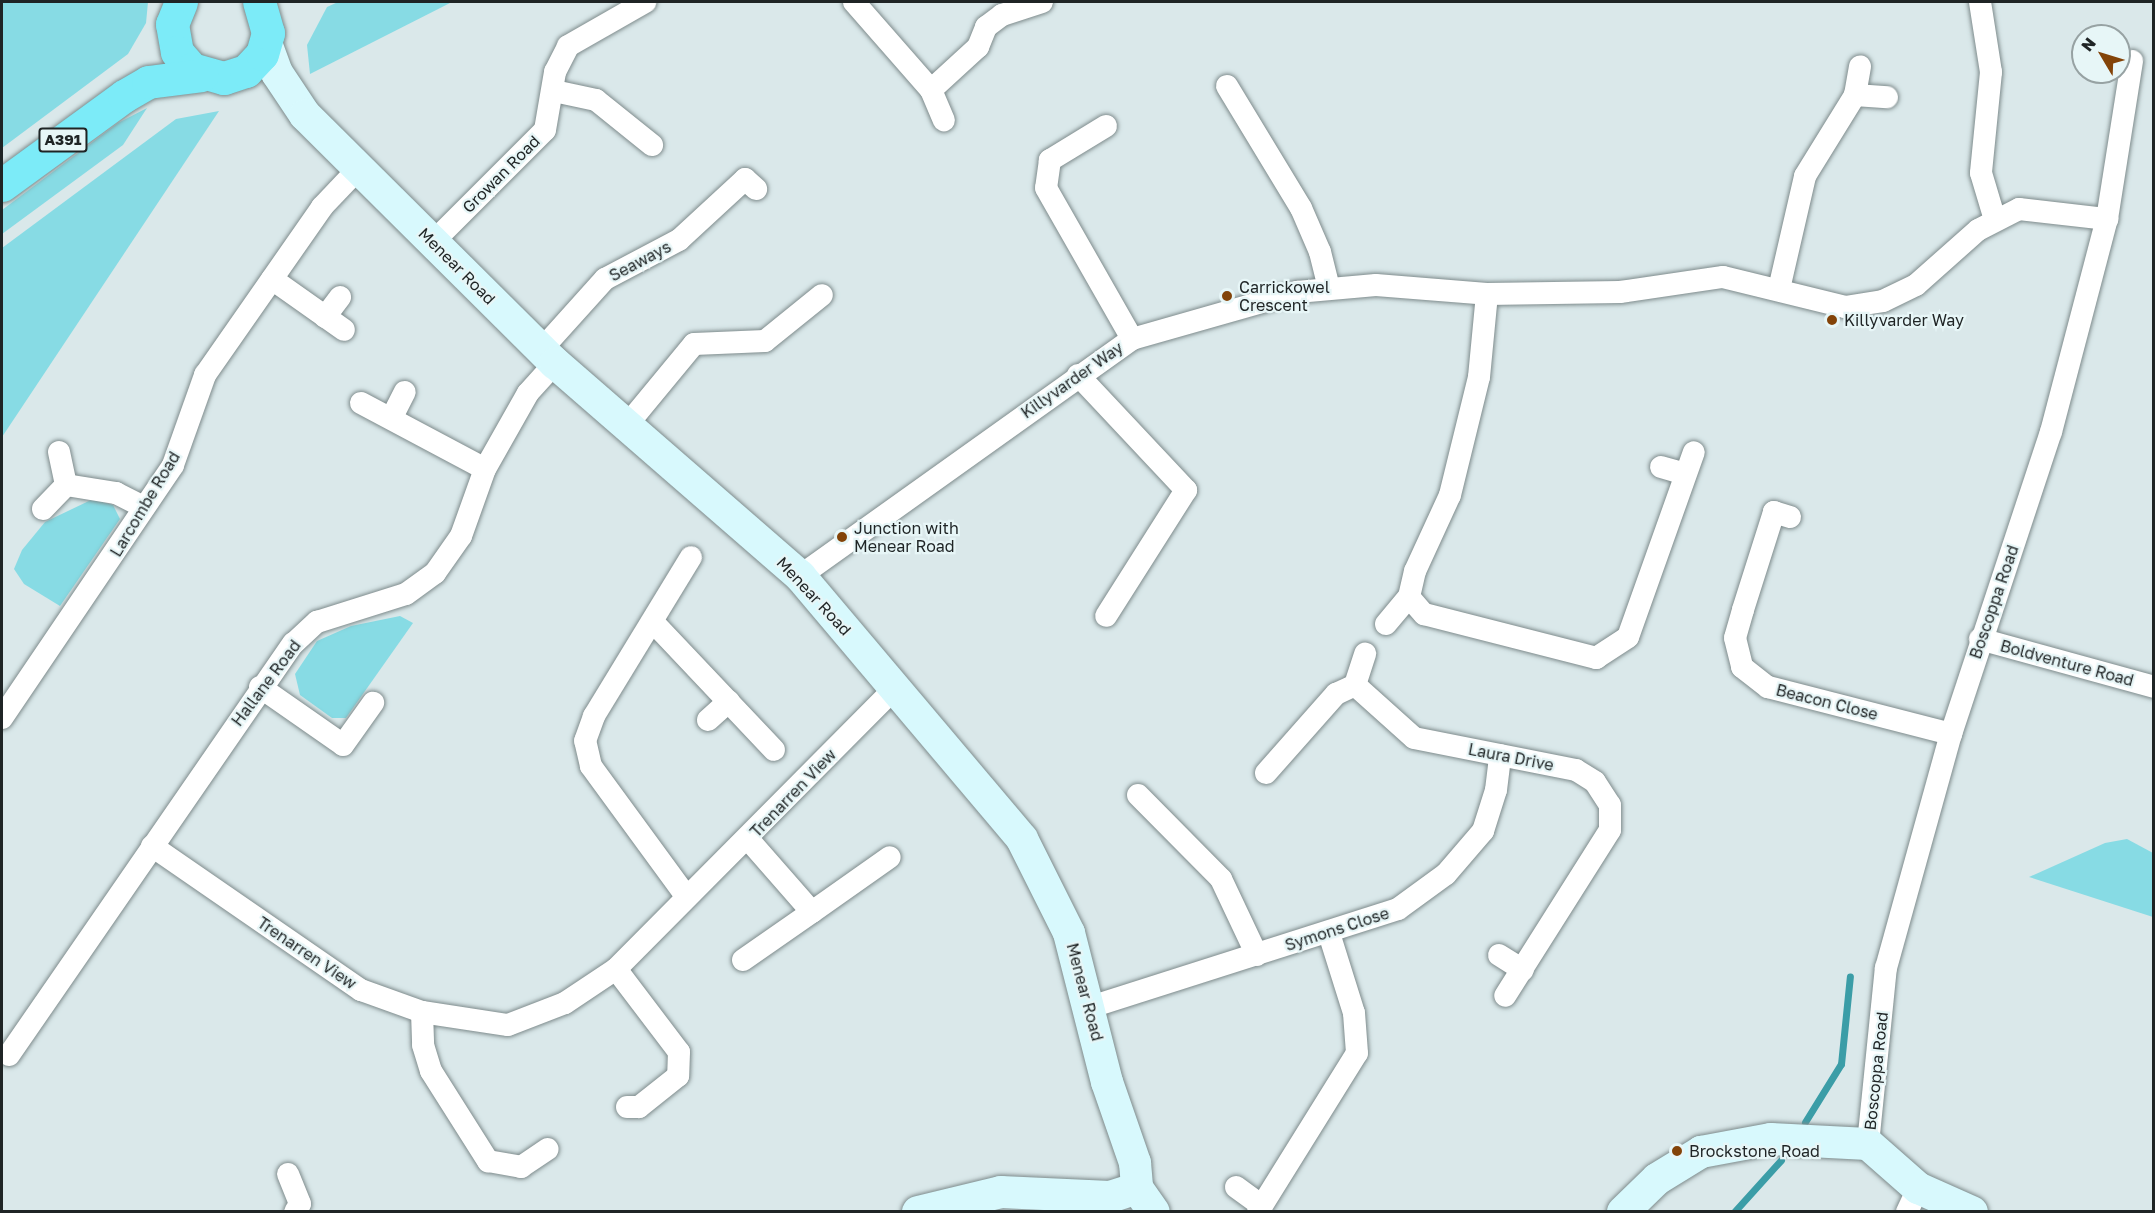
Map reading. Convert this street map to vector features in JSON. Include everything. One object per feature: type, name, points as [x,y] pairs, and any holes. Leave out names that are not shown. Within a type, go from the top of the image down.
[{"type":"highway","points":[[259,2],[267,38]]},
{"type":"highway","points":[[175,13],[184,62],[202,75],[235,76],[255,63],[283,2]]},
{"type":"highway","name":"A391","points":[[124,96],[175,13]]},
{"type":"highway","name":"A391","points":[[2,185],[124,96],[148,82],[202,75]]},
{"type":"street","name":"Growan Road","points":[[433,242],[545,130],[554,91],[555,72],[568,46],[645,2]]},
{"type":"street","points":[[854,2],[931,90],[944,120]]},
{"type":"street","points":[[931,90],[978,47],[986,27],[1002,15],[1042,2]]},
{"type":"street","points":[[1980,2],[1991,72],[1981,173],[1995,220]]},
{"type":"street","name":"Menear Road","points":[[267,38],[293,101]]},
{"type":"street","name":"Boscoppa Road","points":[[1868,1144],[1886,968],[1980,639],[2051,432],[2107,219],[2132,61]]},
{"type":"street","points":[[1779,289],[1805,176],[1855,95],[1860,66]]},
{"type":"street","name":"Menear Road","points":[[235,76],[265,85],[293,101],[548,356],[800,576],[1022,839],[1069,933],[1090,1007],[1107,1082],[1146,1200]]},
{"type":"street","points":[[1227,86],[1300,207],[1320,252],[1329,287]]},
{"type":"street","points":[[554,91],[596,100],[652,145]]},
{"type":"street","points":[[1855,95],[1887,97]]},
{"type":"street","points":[[1106,126],[1050,160],[1046,188],[1132,339]]},
{"type":"street","name":"Larcombe Road","points":[[2,718],[172,465],[206,375],[322,207],[359,168]]},
{"type":"street","name":"Seaways","points":[[548,356],[605,279],[679,240],[745,177]]},
{"type":"street","name":"Killyvarder Way","points":[[800,576],[1078,375],[1132,339],[1329,287],[1487,294],[1620,292],[1723,277],[1845,307],[1882,302],[1916,285],[1995,220],[2019,209],[2043,209],[2107,219]]},
{"type":"street","points":[[272,279],[334,324],[340,297]]},
{"type":"street","points":[[1386,624],[1409,597],[1415,571],[1450,495],[1479,377],[1487,294]]},
{"type":"street","points":[[627,425],[694,344],[765,341],[822,295]]},
{"type":"street","name":"Hallane Road","points":[[9,1055],[260,687],[293,644],[317,622],[406,594],[435,573],[461,537],[485,470],[548,356]]},
{"type":"street","points":[[1078,375],[1186,490],[1106,616]]},
{"type":"street","points":[[392,417],[405,392]]},
{"type":"street","points":[[361,403],[392,417],[485,470]]},
{"type":"street","points":[[59,452],[66,485]]},
{"type":"street","points":[[1409,597],[1424,614],[1596,658],[1628,636],[1694,452]]},
{"type":"street","points":[[1660,467],[1685,474]]},
{"type":"street","points":[[66,485],[116,493],[144,507]]},
{"type":"street","points":[[43,509],[66,485]]},
{"type":"street","name":"Beacon Close","points":[[1790,517],[1774,512],[1746,599],[1735,638],[1742,667],[1768,687],[1951,734]]},
{"type":"street","points":[[686,896],[591,766],[585,741],[594,716],[692,557]]},
{"type":"street","points":[[653,622],[774,750]]},
{"type":"street","name":"Boldventure Road","points":[[1980,639],[2154,687]]},
{"type":"street","points":[[1266,773],[1336,694],[1355,685],[1365,654]]},
{"type":"street","name":"Laura Drive","points":[[1355,685],[1414,738],[1576,770],[1595,782],[1610,805],[1610,830],[1505,996]]},
{"type":"street","points":[[260,687],[343,745],[373,703]]},
{"type":"street","name":"Trenarren View","points":[[152,846],[362,990],[422,1012],[508,1025],[565,1004],[616,969],[686,896],[748,839],[896,687]]},
{"type":"street","points":[[708,720],[729,701]]},
{"type":"street","name":"Symons Close","points":[[1090,1007],[1329,933],[1398,909],[1446,874],[1483,831],[1496,790],[1500,755]]},
{"type":"street","points":[[1138,795],[1221,879],[1257,955]]},
{"type":"street","points":[[748,839],[812,912]]},
{"type":"street","points":[[743,960],[890,857]]},
{"type":"street","points":[[1236,1187],[1260,1209],[1357,1053],[1354,1013],[1329,933]]},
{"type":"street","points":[[1499,955],[1523,970]]},
{"type":"street","points":[[616,969],[679,1052],[678,1076],[639,1107],[627,1107]]},
{"type":"street","points":[[422,1012],[423,1045],[431,1071],[488,1161],[521,1167],[548,1149]]},
{"type":"street","points":[[1623,1212],[1658,1179],[1711,1149],[1771,1139],[1868,1144],[1912,1200],[1972,1212]]},
{"type":"street","points":[[288,1174],[300,1204],[295,1212]]},
{"type":"street","points":[[918,1212],[1001,1192],[1146,1200]]},
{"type":"shaded area","points":[[2,2],[148,2],[146,23],[128,54],[2,148]]},
{"type":"shaded area","points":[[338,2],[452,2],[310,74],[307,45],[327,7]]},
{"type":"shaded area","points":[[147,108],[123,145],[2,234],[2,210],[118,123]]},
{"type":"shaded area","points":[[219,111],[2,437],[2,248],[176,119]]},
{"type":"shaded area","points":[[93,499],[113,505],[120,519],[60,606],[24,584],[14,569],[22,550],[45,522]]},
{"type":"shaded area","points":[[400,616],[413,623],[346,718],[332,718],[300,695],[295,674],[317,641],[351,626]]},
{"type":"shaded area","points":[[2127,839],[2153,853],[2153,917],[2029,877],[2105,843]]},
{"type":"waterway","points":[[1805,1122],[1841,1064],[1850,976]]},
{"type":"waterway","points":[[1734,1212],[1781,1160]]},
{"type":"place","name":"Carrickowel Crescent","points":[[1227,296]]},
{"type":"place","name":"Killyvarder Way","points":[[1832,320]]},
{"type":"place","name":"Junction with Menear Road","points":[[842,537]]},
{"type":"place","name":"Brockstone Road","points":[[1677,1151]]}]
